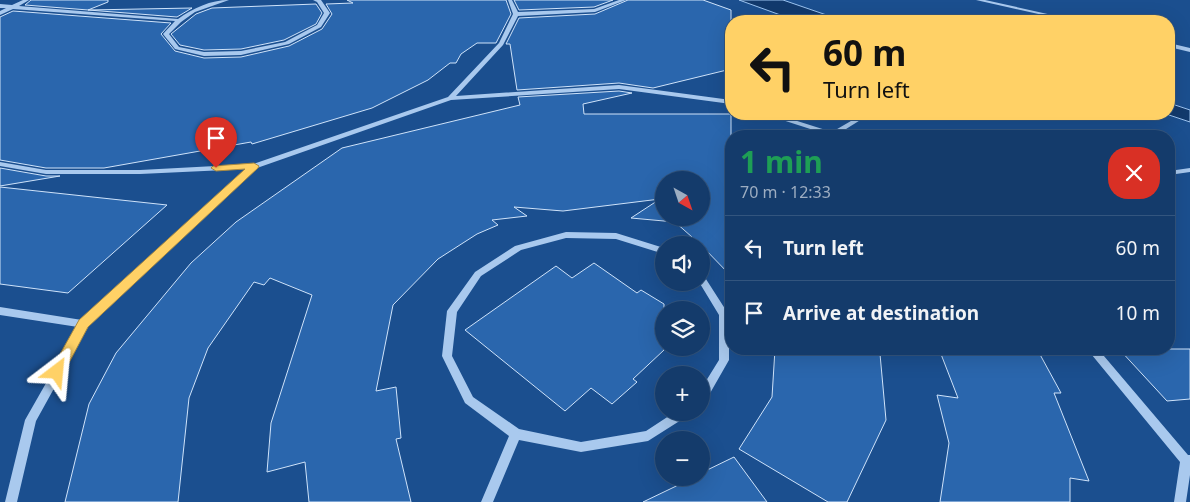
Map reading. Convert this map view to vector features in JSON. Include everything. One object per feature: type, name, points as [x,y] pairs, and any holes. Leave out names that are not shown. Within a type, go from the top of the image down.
[{"type":"street","points":[[0,13],[11,6],[27,0]]},
{"type":"street","points":[[227,0],[207,5],[177,20],[166,34],[177,48],[204,54],[241,53],[287,42],[319,26],[328,13],[315,0]]},
{"type":"street","points":[[450,98],[501,44],[516,14],[510,0]]},
{"type":"street","points":[[516,14],[595,10],[624,0]]},
{"type":"street","points":[[978,0],[1048,15]]},
{"type":"street","points":[[0,6],[177,20]]},
{"type":"street","points":[[1175,46],[1190,50]]},
{"type":"street","points":[[0,164],[46,172],[140,172],[254,166],[450,98],[619,87],[725,101]]},
{"type":"street","points":[[788,120],[819,130]]},
{"type":"street","points":[[843,130],[858,120]]},
{"type":"street","points":[[11,502],[31,420],[84,324],[254,166]]},
{"type":"street","points":[[1175,172],[1190,170]]},
{"type":"street","points":[[655,248],[616,236],[566,235],[518,248],[478,274],[452,311],[448,356],[469,400],[516,434],[581,448],[648,436],[671,421]]},
{"type":"street","points":[[709,291],[724,315],[724,360],[710,384]]},
{"type":"street","points":[[0,311],[84,324]]},
{"type":"street","points":[[1097,355],[1188,460],[1180,502]]},
{"type":"street","points":[[486,502],[516,434]]},
{"type":"water","points":[[739,0],[783,0],[827,15],[780,15]]},
{"type":"water","points":[[1175,105],[1190,110],[1190,122],[1175,117]]},
{"type":"building","points":[[31,0],[108,0],[108,2],[88,10],[25,5]]},
{"type":"building","points":[[347,0],[506,0],[511,14],[496,43],[477,43],[461,54],[456,63],[450,63],[428,80],[372,108],[252,144],[251,142],[104,168],[46,168],[0,160],[0,17],[13,11],[171,23],[161,34],[175,51],[204,58],[241,57],[289,46],[322,29],[332,14],[326,4],[353,3]]},
{"type":"building","points":[[514,0],[613,0],[594,7],[519,10]]},
{"type":"building","points":[[628,0],[703,0],[731,10],[731,15],[725,15],[725,70],[653,88],[619,83],[517,90],[510,44],[506,44],[519,18],[595,14]]},
{"type":"building","points":[[316,4],[322,13],[316,24],[284,40],[241,49],[204,50],[180,45],[171,34],[196,14],[212,8]]},
{"type":"building","points":[[192,8],[177,17],[88,10]]},
{"type":"building","points":[[619,91],[632,93],[583,104],[584,114],[725,114],[725,120],[731,120],[731,130],[725,130],[725,270],[710,254],[710,236],[691,236],[680,226],[710,226],[710,171],[655,171],[655,200],[563,211],[514,207],[527,216],[492,220],[498,225],[477,234],[438,259],[393,305],[376,391],[396,387],[401,438],[396,439],[411,502],[309,502],[305,462],[267,472],[271,423],[312,295],[270,278],[264,285],[254,282],[208,348],[189,398],[178,502],[65,502],[89,404],[116,353],[191,263],[236,222],[342,148],[520,105],[518,97]]},
{"type":"building","points":[[0,168],[46,176],[60,176],[0,186]]},
{"type":"building","points":[[0,187],[167,205],[68,293],[0,284]]},
{"type":"building","points":[[655,202],[655,220],[631,218]]},
{"type":"building","points":[[594,263],[637,293],[641,290],[659,301],[655,301],[655,356],[658,356],[633,379],[637,382],[612,404],[591,388],[565,411],[465,330],[556,266],[572,278]]},
{"type":"building","points":[[1175,349],[1190,349],[1190,399],[1167,401],[1125,355],[1175,355]]},
{"type":"building","points":[[775,355],[880,355],[886,420],[847,502],[828,502],[739,449],[772,397]]},
{"type":"building","points":[[941,355],[1040,355],[1061,393],[1054,393],[1089,481],[1070,478],[1070,502],[940,502],[949,443],[937,395],[958,398]]},
{"type":"building","points":[[734,457],[767,502],[643,502],[676,486],[710,486],[710,469]]},
{"type":"route","points":[[57,372],[84,324],[254,166],[216,168]]}]
